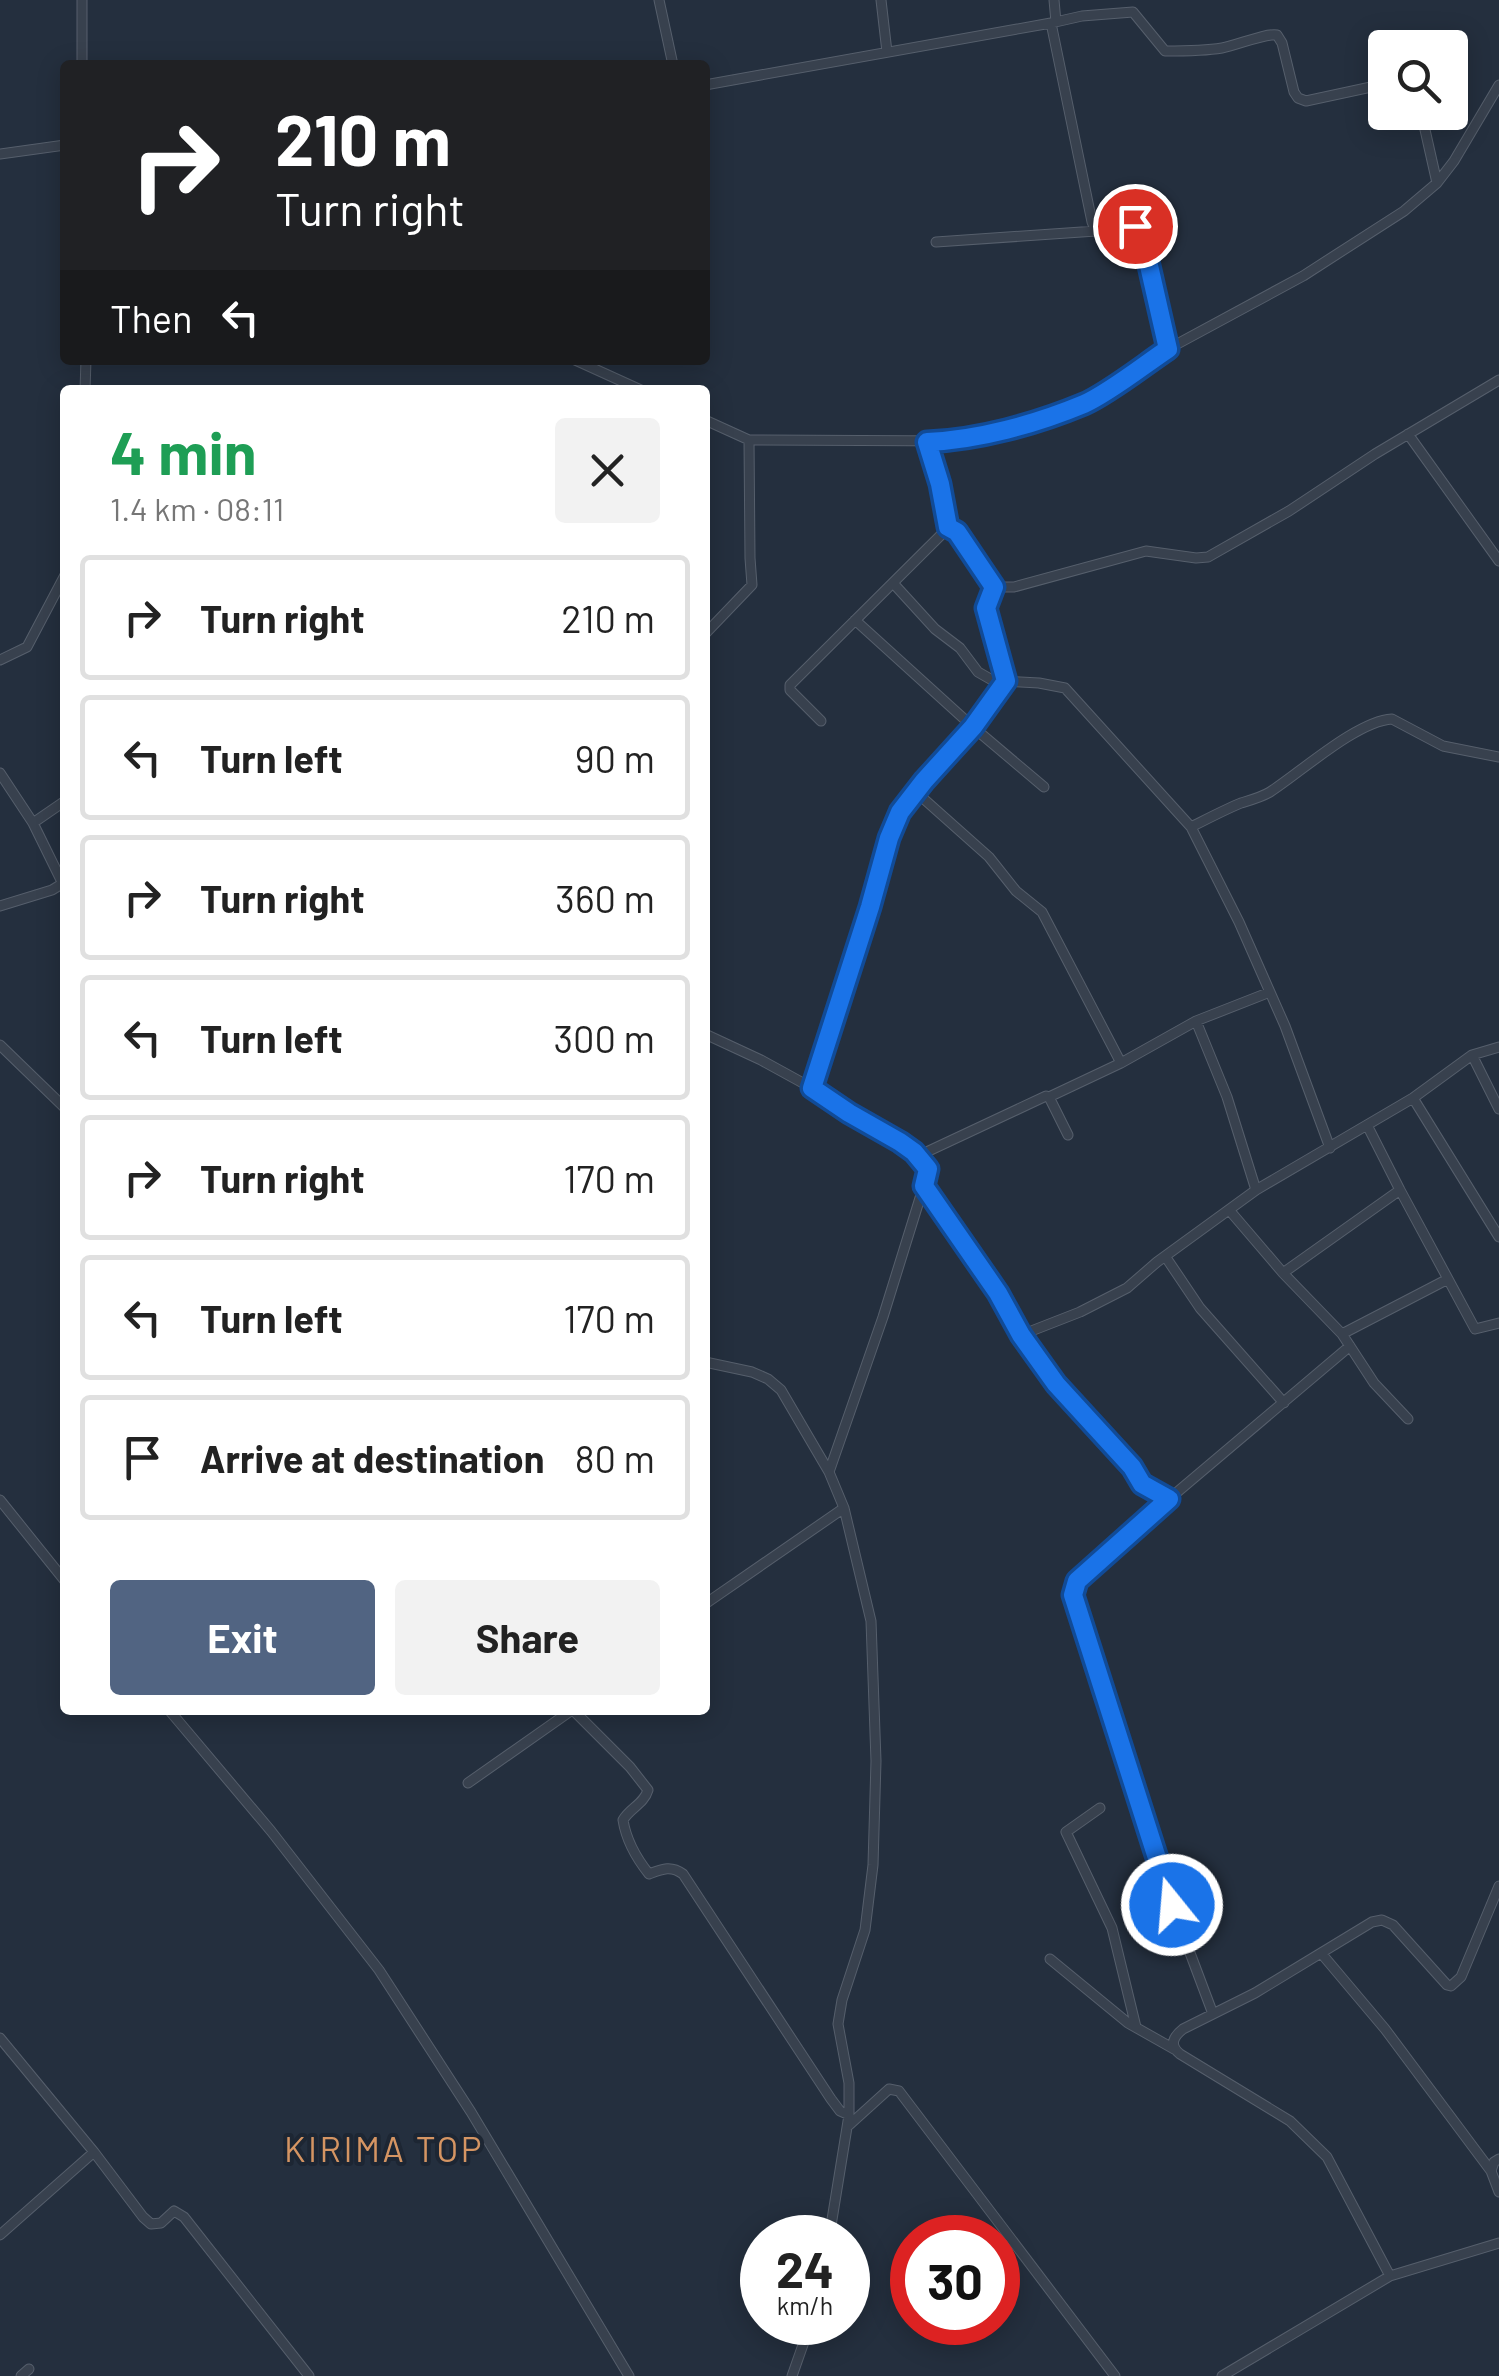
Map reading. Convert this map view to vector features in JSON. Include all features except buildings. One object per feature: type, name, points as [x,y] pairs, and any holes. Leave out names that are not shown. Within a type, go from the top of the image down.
[{"type":"street","points":[[82,0],[82,60]]},
{"type":"street","points":[[659,0],[672,60]]},
{"type":"street","points":[[880,0],[887,52]]},
{"type":"street","points":[[1054,0],[1053,23],[1092,222],[1103,236],[1135,226],[1140,230],[1168,349]]},
{"type":"street","points":[[710,85],[1082,16],[1133,12],[1165,52],[1225,48],[1270,33],[1276,35],[1282,43],[1294,92],[1306,101],[1368,88]]},
{"type":"street","points":[[710,422],[749,440],[960,441],[1086,403],[1168,349],[1302,276],[1404,211],[1438,184],[1499,86]]},
{"type":"street","points":[[1425,130],[1438,184]]},
{"type":"street","points":[[0,154],[60,146]]},
{"type":"street","points":[[936,242],[1096,231]]},
{"type":"street","points":[[586,365],[629,385]]},
{"type":"street","points":[[994,587],[1014,588],[1146,551],[1208,557],[1499,380]]},
{"type":"street","points":[[1408,434],[1499,560]]},
{"type":"street","points":[[710,629],[752,584],[749,440]]},
{"type":"street","points":[[927,442],[948,527]]},
{"type":"street","points":[[948,527],[957,532],[994,587]]},
{"type":"street","points":[[820,721],[790,686],[948,527]]},
{"type":"street","points":[[0,660],[28,646],[60,584]]},
{"type":"street","points":[[894,584],[936,629],[960,648],[978,672],[992,680],[1064,688],[1191,827],[1285,1026],[1330,1148]]},
{"type":"street","points":[[994,587],[986,608],[1006,681]]},
{"type":"street","points":[[855,620],[1044,786]]},
{"type":"street","points":[[812,1088],[900,812],[973,727],[1006,681]]},
{"type":"street","points":[[1191,827],[1268,794],[1315,758],[1384,720],[1392,719],[1444,746],[1499,757]]},
{"type":"street","points":[[0,773],[60,875]]},
{"type":"street","points":[[916,792],[989,856],[1016,892],[1042,912],[1121,1063]]},
{"type":"street","points":[[33,824],[60,805]]},
{"type":"street","points":[[0,906],[60,885]]},
{"type":"street","points":[[918,1156],[1121,1063],[1196,1021],[1270,992]]},
{"type":"street","points":[[1196,1021],[1227,1097],[1256,1190]]},
{"type":"street","points":[[710,1036],[812,1088],[900,1142],[928,1169],[883,1317],[829,1472]]},
{"type":"street","points":[[0,1046],[60,1103]]},
{"type":"street","points":[[1021,1335],[1127,1288],[1256,1190],[1413,1098],[1472,1054],[1499,1047]]},
{"type":"street","points":[[1472,1054],[1499,1110]]},
{"type":"street","points":[[1050,1097],[1068,1135]]},
{"type":"street","points":[[1413,1098],[1499,1237]]},
{"type":"street","points":[[1368,1125],[1475,1329],[1499,1323]]},
{"type":"street","points":[[924,1186],[1056,1384],[1132,1467],[1142,1484],[1169,1499]]},
{"type":"street","points":[[1283,1274],[1400,1190]]},
{"type":"street","points":[[1230,1210],[1283,1274],[1342,1334],[1374,1383],[1408,1419]]},
{"type":"street","points":[[1166,1256],[1200,1308],[1284,1402]]},
{"type":"street","points":[[1342,1334],[1448,1279]]},
{"type":"street","points":[[1213,2014],[1172,1905],[1073,1595],[1077,1581],[1350,1346]]},
{"type":"street","points":[[710,1363],[752,1372],[781,1390],[829,1472],[844,1508],[871,1621],[876,1761],[874,1865],[865,1930],[838,2024],[849,2083],[849,2115],[833,2215]]},
{"type":"street","points":[[0,1500],[60,1575]]},
{"type":"street","points":[[710,1601],[844,1508]]},
{"type":"street","points":[[173,1715],[271,1831],[379,1970],[471,2112],[630,2376]]},
{"type":"street","points":[[468,1783],[566,1715]]},
{"type":"street","points":[[578,1715],[648,1790],[646,1798],[622,1820],[642,1865],[649,1874],[667,1868],[683,1874],[831,2099],[849,2115]]},
{"type":"street","points":[[1100,1808],[1066,1832],[1112,1928],[1136,2027]]},
{"type":"street","points":[[1174,2049],[1172,2042],[1183,2028],[1255,1993],[1372,1922],[1382,1920],[1393,1926],[1452,1986],[1461,1977],[1499,1886]]},
{"type":"street","points":[[1321,1953],[1385,2029],[1491,2171],[1499,2192]]},
{"type":"street","points":[[1050,1958],[1136,2027],[1290,2122],[1327,2156],[1390,2276]]},
{"type":"street","points":[[0,2038],[151,2224],[161,2223],[174,2211],[184,2217],[310,2376]]},
{"type":"street","points":[[847,2127],[889,2089],[899,2091],[1115,2376]]},
{"type":"street","points":[[0,2236],[94,2152]]},
{"type":"street","points":[[1491,2171],[1499,2158]]},
{"type":"street","points":[[1222,2376],[1390,2276],[1499,2244]]},
{"type":"street","points":[[792,2376],[803,2345]]},
{"type":"district","name":"KIRIMA TOP","points":[[384,2148]]},
{"type":"route","points":[[1135,226],[1142,235],[1168,349],[1086,403],[1003,431],[960,441],[927,442],[948,527],[957,532],[994,587],[986,608],[1006,681],[973,727],[900,812],[812,1088],[914,1152],[928,1169],[924,1186],[1056,1384],[1132,1467],[1142,1484],[1169,1499],[1077,1581],[1073,1595],[1172,1905]]}]
